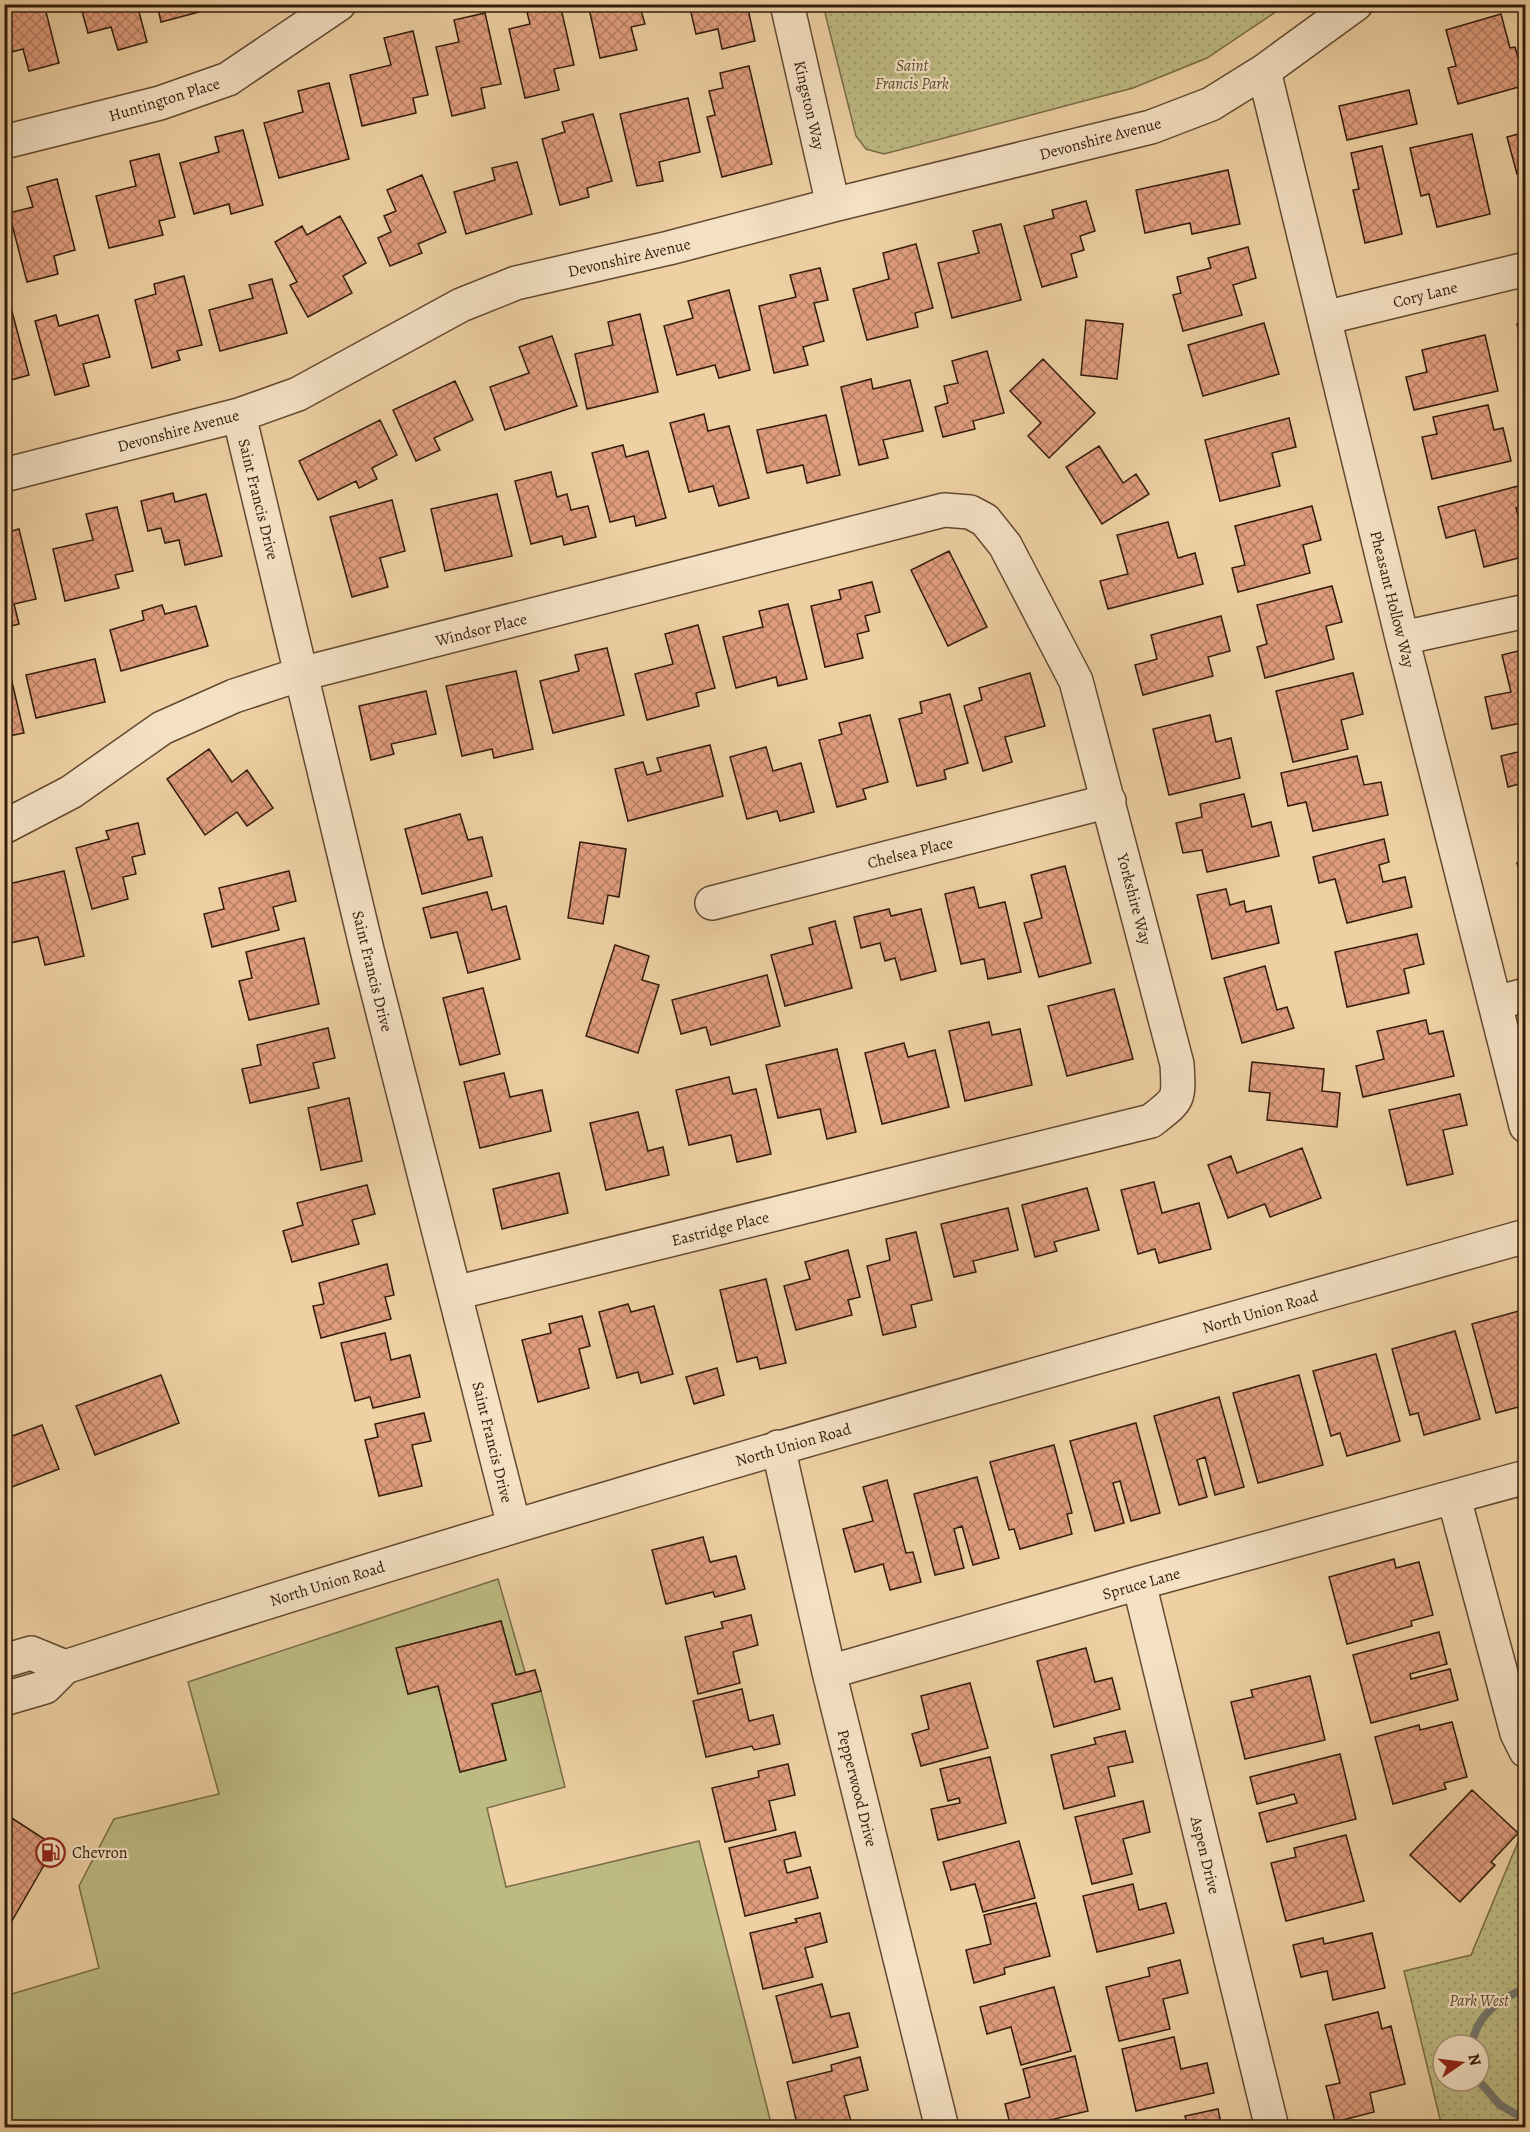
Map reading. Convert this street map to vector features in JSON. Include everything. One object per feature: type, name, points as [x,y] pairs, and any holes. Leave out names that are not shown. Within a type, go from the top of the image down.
[{"type":"street","name":"Huntington Place","points":[[4,142],[160,104],[228,79],[339,4]]},
{"type":"street","name":"Kingston Way","points":[[787,4],[833,205]]},
{"type":"street","name":"Devonshire Avenue","points":[[4,475],[239,416],[298,394],[461,305],[516,284],[1151,127],[1211,104],[1264,71],[1356,4]]},
{"type":"street","name":"Pheasant Hollow Way","points":[[1264,71],[1402,638],[1510,999],[1526,1126]]},
{"type":"street","name":"Cory Lane","points":[[1324,318],[1526,269]]},
{"type":"street","name":"Saint Francis Drive","points":[[239,416],[368,954],[514,1526]]},
{"type":"street","name":"Windsor Place","points":[[4,827],[70,792],[162,728],[234,696],[301,674],[944,510],[969,512],[985,520]]},
{"type":"street","name":"Yorkshire Way","points":[[984,1162],[1151,1121],[1173,1104],[1179,1093],[1178,1064],[1076,681],[1005,544],[985,520]]},
{"type":"street","points":[[1402,638],[1526,610]]},
{"type":"street","name":"Chelsea Place","points":[[712,903],[1109,801]]},
{"type":"street","name":"Eastridge Place","points":[[455,1293],[984,1162]]},
{"type":"street","name":"North Union Road","points":[[4,1699],[45,1687],[65,1667],[290,1594],[778,1447],[1526,1236]]},
{"type":"street","name":"Pepperwood Drive","points":[[778,1447],[829,1672],[942,2127]]},
{"type":"street","name":"Spruce Lane","points":[[829,1672],[1140,1583],[1526,1477]]},
{"type":"street","points":[[1454,1498],[1517,1733],[1526,1752]]},
{"type":"street","name":"Aspen Drive","points":[[1140,1583],[1272,2127]]},
{"type":"street","points":[[4,1661],[31,1653],[65,1667]]},
{"type":"green space","name":"Saint Francis Park","points":[[823,4],[1286,5],[1207,58],[1133,88],[884,154],[866,149],[856,136]]},
{"type":"green space","points":[[498,1579],[525,1672],[516,1675],[501,1621],[397,1648],[408,1694],[438,1686],[460,1772],[506,1760],[492,1704],[541,1691],[565,1787],[487,1808],[506,1887],[699,1841],[772,2127],[5,2128],[5,1996],[99,1968],[79,1886],[114,1819],[219,1794],[188,1682]]},
{"type":"green space","name":"Park West","points":[[1525,1825],[1525,2127],[1442,2127],[1434,2093],[1491,2093],[1491,2033],[1431,2033],[1431,2082],[1404,1971],[1471,1955]]},
{"type":"building","points":[[4,4],[44,4],[59,63],[29,71],[23,49],[4,54]]},
{"type":"building","points":[[80,4],[137,4],[147,42],[118,50],[111,27],[88,33]]},
{"type":"building","points":[[157,4],[226,4],[226,5],[161,22]]},
{"type":"building","points":[[525,4],[560,4],[574,65],[554,69],[559,90],[525,98],[509,29],[530,24]]},
{"type":"building","points":[[588,4],[649,4],[640,7],[645,24],[631,27],[637,50],[600,58]]},
{"type":"building","points":[[689,4],[747,4],[755,41],[722,49],[718,29],[696,34]]},
{"type":"building","points":[[485,13],[501,84],[481,88],[485,108],[452,116],[436,47],[459,42],[454,20]]},
{"type":"building","points":[[1501,14],[1510,48],[1515,47],[1526,85],[1458,104],[1448,68],[1456,66],[1446,30]]},
{"type":"building","points":[[413,31],[428,95],[413,98],[416,113],[362,126],[350,75],[391,65],[384,38]]},
{"type":"building","points":[[749,66],[772,164],[722,177],[707,117],[715,115],[709,91],[723,88],[720,73]]},
{"type":"building","points":[[329,83],[349,159],[279,178],[264,123],[303,112],[298,91]]},
{"type":"building","points":[[1409,90],[1417,124],[1347,140],[1339,106]]},
{"type":"building","points":[[688,98],[700,152],[659,162],[663,181],[637,186],[620,114]]},
{"type":"building","points":[[593,114],[612,181],[587,188],[589,197],[560,205],[542,139],[565,132],[562,122]]},
{"type":"building","points":[[243,130],[263,205],[231,214],[229,204],[194,214],[180,163],[219,152],[215,137]]},
{"type":"building","points":[[1526,132],[1526,181],[1523,172],[1517,174],[1507,137]]},
{"type":"building","points":[[1472,134],[1490,214],[1437,227],[1429,194],[1421,196],[1410,148]]},
{"type":"building","points":[[1382,146],[1402,234],[1365,243],[1353,190],[1359,189],[1351,153]]},
{"type":"building","points":[[159,154],[175,217],[159,221],[163,235],[109,248],[96,196],[136,186],[130,161]]},
{"type":"building","points":[[517,162],[532,214],[466,234],[454,192],[495,180],[492,168]]},
{"type":"building","points":[[1228,170],[1240,224],[1192,234],[1190,223],[1145,233],[1136,190]]},
{"type":"building","points":[[422,175],[446,232],[418,244],[422,253],[390,266],[378,238],[391,232],[384,216],[396,211],[387,190]]},
{"type":"building","points":[[57,179],[75,250],[54,256],[58,274],[27,282],[9,213],[33,207],[27,187]]},
{"type":"building","points":[[1086,201],[1095,231],[1080,236],[1084,250],[1071,254],[1077,277],[1042,287],[1024,226],[1054,218],[1052,210]]},
{"type":"building","points":[[340,216],[366,263],[343,276],[352,293],[308,317],[290,285],[297,282],[275,242],[302,226],[307,235]]},
{"type":"building","points":[[1001,224],[1021,300],[952,318],[938,263],[979,253],[973,231]]},
{"type":"building","points":[[916,244],[933,308],[915,313],[918,327],[867,340],[853,289],[889,279],[883,253]]},
{"type":"building","points":[[1248,247],[1256,278],[1233,285],[1242,315],[1183,331],[1173,295],[1181,293],[1177,277],[1211,268],[1208,258]]},
{"type":"building","points":[[820,268],[828,300],[814,303],[824,341],[803,347],[808,365],[774,373],[759,306],[796,297],[790,275]]},
{"type":"building","points":[[184,276],[202,345],[177,351],[180,360],[152,368],[135,300],[156,294],[154,284]]},
{"type":"building","points":[[272,279],[287,333],[220,351],[209,310],[253,298],[249,285]]},
{"type":"building","points":[[729,290],[750,370],[719,378],[715,365],[677,375],[664,326],[693,318],[688,301]]},
{"type":"building","points":[[11,308],[29,375],[4,382],[4,310]]},
{"type":"building","points":[[640,314],[658,392],[587,409],[575,354],[613,345],[608,322]]},
{"type":"building","points":[[56,315],[59,326],[98,315],[110,357],[83,364],[89,386],[55,395],[35,321]]},
{"type":"building","points":[[1086,320],[1123,324],[1117,379],[1081,375]]},
{"type":"building","points":[[1526,322],[1526,360],[1517,324]]},
{"type":"building","points":[[1264,323],[1279,374],[1203,396],[1188,345]]},
{"type":"building","points":[[1485,335],[1498,391],[1414,410],[1406,377],[1427,372],[1422,350]]},
{"type":"building","points":[[552,336],[577,406],[505,430],[490,387],[529,373],[519,347]]},
{"type":"building","points":[[987,351],[1004,413],[973,421],[975,429],[943,437],[935,407],[948,403],[944,386],[958,383],[952,361]]},
{"type":"building","points":[[1043,359],[1095,413],[1049,458],[1028,436],[1041,423],[1010,391]]},
{"type":"building","points":[[871,379],[873,389],[910,380],[923,431],[883,440],[888,458],[859,465],[841,387]]},
{"type":"building","points":[[455,381],[473,420],[434,438],[440,450],[416,461],[393,410]]},
{"type":"building","points":[[1488,405],[1494,430],[1503,428],[1511,461],[1432,479],[1422,437],[1437,434],[1433,417]]},
{"type":"building","points":[[704,414],[708,431],[729,426],[749,498],[719,506],[713,486],[689,492],[670,423]]},
{"type":"building","points":[[826,415],[840,475],[807,483],[803,465],[767,473],[757,430]]},
{"type":"building","points":[[1289,418],[1296,447],[1272,453],[1280,486],[1220,501],[1205,440]]},
{"type":"building","points":[[380,420],[397,455],[372,468],[377,479],[359,488],[356,481],[318,500],[299,461]]},
{"type":"building","points":[[623,445],[626,457],[648,451],[666,518],[636,526],[634,516],[610,522],[592,453]]},
{"type":"building","points":[[1099,446],[1123,483],[1136,474],[1149,494],[1102,524],[1066,467]]},
{"type":"building","points":[[551,472],[557,497],[567,494],[571,510],[588,506],[596,537],[564,545],[562,536],[531,544],[515,481]]},
{"type":"building","points":[[1522,485],[1526,505],[1516,508],[1526,541],[1526,556],[1484,567],[1475,530],[1446,538],[1438,507]]},
{"type":"building","points":[[173,493],[175,502],[206,494],[222,556],[185,565],[179,540],[165,543],[161,528],[148,531],[141,501]]},
{"type":"building","points":[[497,494],[512,556],[445,571],[431,509]]},
{"type":"building","points":[[392,500],[405,551],[380,558],[388,587],[352,597],[330,517]]},
{"type":"building","points":[[1312,506],[1321,540],[1303,545],[1310,573],[1238,592],[1232,568],[1245,565],[1235,526]]},
{"type":"building","points":[[117,507],[133,571],[115,575],[119,588],[65,601],[53,549],[93,540],[86,514]]},
{"type":"building","points":[[1168,522],[1178,558],[1195,553],[1203,584],[1108,609],[1100,581],[1128,574],[1117,535]]},
{"type":"building","points":[[19,529],[36,599],[14,604],[19,624],[4,628],[4,533]]},
{"type":"building","points":[[949,551],[987,627],[948,646],[911,570]]},
{"type":"building","points":[[872,582],[880,612],[865,616],[869,631],[857,634],[863,658],[825,667],[811,606],[841,599],[839,590]]},
{"type":"building","points":[[1332,586],[1342,622],[1326,626],[1334,659],[1265,678],[1257,647],[1267,644],[1257,605]]},
{"type":"building","points":[[788,604],[807,679],[778,686],[776,677],[736,688],[723,637],[763,627],[759,611]]},
{"type":"building","points":[[162,605],[165,614],[196,606],[208,646],[121,671],[110,630],[144,620],[142,611]]},
{"type":"building","points":[[1221,616],[1230,651],[1208,657],[1213,676],[1143,695],[1135,665],[1157,659],[1151,635]]},
{"type":"building","points":[[698,625],[715,688],[696,693],[699,706],[647,720],[635,674],[673,664],[665,634]]},
{"type":"building","points":[[607,648],[624,715],[553,733],[540,681],[579,671],[575,655]]},
{"type":"building","points":[[1526,649],[1526,722],[1492,729],[1485,697],[1511,692],[1502,655]]},
{"type":"building","points":[[95,659],[105,702],[36,718],[26,675]]},
{"type":"building","points":[[8,665],[24,733],[4,737],[4,666]]},
{"type":"building","points":[[516,671],[533,749],[494,758],[492,749],[462,756],[446,686]]},
{"type":"building","points":[[1030,673],[1045,726],[1005,737],[1012,762],[983,771],[964,706],[982,700],[979,688]]},
{"type":"building","points":[[1353,673],[1363,714],[1341,720],[1348,749],[1293,762],[1276,691]]},
{"type":"building","points":[[426,691],[436,734],[391,744],[394,754],[371,760],[359,706]]},
{"type":"building","points":[[950,694],[968,763],[944,770],[946,779],[917,786],[899,719],[922,713],[920,702]]},
{"type":"building","points":[[870,715],[888,782],[863,789],[866,799],[837,807],[819,740],[842,734],[839,723]]},
{"type":"building","points":[[1210,715],[1216,742],[1231,738],[1240,778],[1169,795],[1153,729]]},
{"type":"building","points":[[710,745],[723,796],[628,821],[615,769],[643,762],[647,775],[661,771],[657,758]]},
{"type":"building","points":[[766,747],[773,771],[801,763],[814,812],[780,821],[777,811],[747,819],[730,757]]},
{"type":"building","points":[[209,749],[232,782],[247,770],[273,808],[247,826],[237,812],[205,835],[167,779]]},
{"type":"building","points":[[1526,750],[1526,782],[1508,787],[1501,756]]},
{"type":"building","points":[[1357,756],[1364,785],[1381,782],[1388,815],[1313,831],[1306,802],[1288,806],[1281,773]]},
{"type":"building","points":[[1244,794],[1252,827],[1271,822],[1279,856],[1207,872],[1202,850],[1183,853],[1176,823],[1202,817],[1200,804]]},
{"type":"building","points":[[460,814],[468,840],[482,837],[492,876],[422,894],[405,829]]},
{"type":"building","points":[[138,823],[145,854],[132,857],[136,874],[123,877],[128,899],[92,909],[76,848],[109,839],[106,831]]},
{"type":"building","points":[[1384,839],[1389,862],[1379,865],[1383,882],[1405,877],[1412,907],[1347,923],[1335,879],[1319,883],[1313,857]]},
{"type":"building","points":[[580,842],[626,849],[619,897],[608,895],[603,924],[568,918]]},
{"type":"building","points":[[1526,860],[1526,892],[1517,863]]},
{"type":"building","points":[[1065,866],[1091,963],[1039,977],[1024,923],[1042,918],[1031,875]]},
{"type":"building","points":[[64,871],[84,956],[45,965],[38,937],[10,943],[4,921],[4,885]]},
{"type":"building","points":[[289,871],[296,901],[273,907],[279,930],[212,947],[204,914],[224,909],[219,888]]},
{"type":"building","points":[[974,887],[979,908],[1005,902],[1021,972],[988,979],[984,959],[961,964],[945,894]]},
{"type":"building","points":[[1226,889],[1230,905],[1244,901],[1246,912],[1271,906],[1279,943],[1212,959],[1197,895]]},
{"type":"building","points":[[487,892],[492,910],[506,906],[520,959],[468,973],[457,932],[431,938],[423,908]]},
{"type":"building","points":[[889,909],[891,916],[921,909],[936,971],[901,980],[895,958],[885,961],[880,943],[861,948],[854,917]]},
{"type":"building","points":[[835,921],[852,988],[785,1006],[771,955],[813,944],[809,928]]},
{"type":"building","points":[[1417,934],[1424,964],[1404,969],[1409,993],[1347,1007],[1335,952]]},
{"type":"building","points":[[304,938],[319,1004],[249,1020],[239,981],[252,978],[246,952]]},
{"type":"building","points":[[615,945],[649,956],[642,980],[659,985],[638,1053],[586,1036]]},
{"type":"building","points":[[1265,966],[1277,1010],[1287,1007],[1294,1028],[1242,1043],[1224,978]]},
{"type":"building","points":[[4,970],[11,998],[4,999]]},
{"type":"building","points":[[767,975],[780,1026],[711,1045],[706,1027],[681,1034],[672,1000]]},
{"type":"building","points":[[483,988],[500,1054],[460,1065],[443,998]]},
{"type":"building","points":[[1114,989],[1133,1059],[1067,1076],[1048,1006]]},
{"type":"building","points":[[1426,1020],[1429,1034],[1443,1031],[1454,1076],[1363,1097],[1356,1066],[1384,1059],[1377,1031]]},
{"type":"building","points":[[989,1022],[992,1035],[1020,1029],[1032,1085],[965,1101],[949,1031]]},
{"type":"building","points":[[328,1028],[335,1058],[313,1063],[319,1088],[250,1103],[242,1069],[261,1065],[257,1045]]},
{"type":"building","points":[[904,1043],[908,1057],[935,1050],[949,1107],[882,1124],[865,1053]]},
{"type":"building","points":[[837,1049],[856,1132],[827,1139],[820,1109],[778,1118],[766,1065]]},
{"type":"building","points":[[1252,1062],[1324,1069],[1322,1091],[1340,1093],[1337,1127],[1267,1120],[1270,1093],[1249,1091]]},
{"type":"building","points":[[504,1073],[510,1097],[542,1090],[551,1131],[480,1148],[464,1082]]},
{"type":"building","points":[[729,1077],[733,1094],[756,1089],[771,1154],[737,1162],[731,1135],[689,1145],[676,1090]]},
{"type":"building","points":[[1460,1094],[1467,1125],[1443,1130],[1453,1174],[1407,1185],[1389,1110]]},
{"type":"building","points":[[349,1098],[362,1161],[321,1170],[308,1108]]},
{"type":"building","points":[[638,1112],[648,1151],[663,1147],[669,1175],[606,1190],[590,1123]]},
{"type":"building","points":[[1302,1148],[1321,1198],[1270,1217],[1265,1204],[1228,1218],[1208,1165],[1231,1156],[1237,1173]]},
{"type":"building","points":[[559,1173],[568,1213],[502,1229],[493,1189]]},
{"type":"building","points":[[1154,1182],[1162,1213],[1199,1203],[1211,1249],[1159,1263],[1155,1249],[1138,1254],[1121,1190]]},
{"type":"building","points":[[367,1185],[375,1214],[352,1220],[359,1244],[292,1262],[283,1231],[303,1225],[297,1203]]},
{"type":"building","points":[[1087,1188],[1099,1230],[1054,1242],[1057,1251],[1035,1257],[1022,1205]]},
{"type":"building","points":[[1008,1208],[1018,1250],[973,1261],[976,1272],[954,1277],[941,1224]]},
{"type":"building","points":[[916,1232],[932,1300],[911,1305],[916,1327],[883,1335],[867,1266],[890,1260],[886,1239]]},
{"type":"building","points":[[848,1250],[860,1297],[848,1300],[852,1315],[796,1330],[784,1286],[810,1279],[805,1262]]},
{"type":"building","points":[[387,1264],[394,1295],[385,1297],[391,1319],[321,1338],[313,1306],[324,1304],[319,1283]]},
{"type":"building","points":[[766,1279],[786,1363],[760,1369],[757,1357],[737,1362],[720,1290]]},
{"type":"building","points":[[628,1304],[631,1312],[654,1306],[673,1374],[641,1383],[638,1372],[617,1378],[599,1312]]},
{"type":"building","points":[[1526,1309],[1526,1405],[1496,1413],[1472,1324]]},
{"type":"building","points":[[582,1316],[590,1346],[579,1349],[589,1388],[538,1402],[522,1340],[551,1333],[549,1324]]},
{"type":"building","points":[[1455,1331],[1480,1419],[1424,1435],[1418,1413],[1410,1415],[1392,1349]]},
{"type":"building","points":[[385,1333],[391,1360],[410,1355],[420,1397],[373,1408],[370,1397],[355,1401],[341,1343]]},
{"type":"building","points":[[1376,1354],[1400,1441],[1347,1456],[1340,1433],[1331,1436],[1313,1371]]},
{"type":"building","points":[[717,1368],[724,1395],[694,1404],[686,1377]]},
{"type":"building","points":[[161,1375],[179,1423],[95,1455],[76,1406]]},
{"type":"building","points":[[1299,1375],[1323,1465],[1258,1483],[1233,1393]]},
{"type":"building","points":[[1219,1397],[1244,1487],[1215,1495],[1205,1457],[1197,1460],[1207,1497],[1179,1505],[1154,1416]]},
{"type":"building","points":[[424,1413],[431,1441],[412,1445],[422,1486],[379,1496],[365,1440],[378,1437],[375,1424]]},
{"type":"building","points":[[1136,1423],[1160,1513],[1131,1521],[1120,1481],[1113,1483],[1124,1523],[1095,1531],[1070,1441]]},
{"type":"building","points":[[42,1425],[59,1469],[4,1490],[4,1439]]},
{"type":"building","points":[[1054,1445],[1072,1513],[1067,1514],[1072,1534],[1020,1549],[1014,1529],[1009,1530],[990,1462]]},
{"type":"building","points":[[977,1477],[999,1558],[973,1565],[962,1526],[954,1529],[964,1568],[935,1575],[914,1494]]},
{"type":"building","points":[[887,1480],[906,1553],[913,1552],[921,1582],[890,1590],[883,1564],[855,1572],[843,1529],[873,1521],[863,1487]]},
{"type":"building","points":[[703,1537],[710,1562],[736,1556],[745,1589],[715,1597],[713,1592],[666,1604],[652,1550]]},
{"type":"building","points":[[1394,1559],[1396,1568],[1419,1562],[1433,1615],[1411,1621],[1412,1626],[1347,1644],[1329,1577]]},
{"type":"building","points":[[751,1615],[758,1645],[733,1652],[740,1683],[698,1694],[685,1637],[723,1628],[721,1622]]},
{"type":"building","points":[[501,1621],[516,1675],[535,1670],[541,1691],[492,1704],[506,1760],[460,1772],[438,1686],[408,1694],[396,1648]]},
{"type":"building","points":[[1439,1632],[1447,1664],[1410,1674],[1411,1679],[1450,1669],[1458,1700],[1371,1723],[1353,1655]]},
{"type":"building","points":[[1086,1648],[1095,1682],[1112,1678],[1120,1709],[1054,1727],[1037,1661]]},
{"type":"building","points":[[1310,1676],[1325,1740],[1245,1759],[1231,1702],[1253,1697],[1251,1690]]},
{"type":"building","points":[[970,1683],[988,1748],[921,1766],[912,1734],[929,1729],[921,1696]]},
{"type":"building","points":[[742,1689],[749,1721],[773,1715],[780,1744],[754,1750],[752,1746],[706,1757],[693,1701]]},
{"type":"building","points":[[1452,1722],[1467,1777],[1444,1783],[1446,1789],[1393,1804],[1375,1737],[1419,1725],[1420,1730]]},
{"type":"building","points":[[1125,1731],[1133,1762],[1108,1767],[1115,1796],[1064,1809],[1051,1755],[1096,1744],[1094,1738]]},
{"type":"building","points":[[1340,1754],[1356,1819],[1267,1842],[1259,1813],[1297,1803],[1294,1794],[1257,1804],[1250,1777]]},
{"type":"building","points":[[990,1757],[1006,1823],[938,1840],[931,1809],[960,1803],[959,1798],[948,1801],[940,1769]]},
{"type":"building","points":[[788,1764],[795,1795],[769,1801],[776,1830],[725,1842],[712,1788],[759,1777],[758,1771]]},
{"type":"building","points":[[1472,1790],[1518,1833],[1491,1862],[1495,1865],[1460,1902],[1410,1855]]},
{"type":"building","points":[[1143,1801],[1150,1832],[1123,1839],[1132,1874],[1092,1884],[1075,1817]]},
{"type":"building","points":[[7,1815],[55,1846],[9,1926],[4,1923],[4,1819]]},
{"type":"building","points":[[795,1832],[801,1856],[784,1860],[787,1873],[810,1867],[818,1898],[745,1916],[729,1848]]},
{"type":"building","points":[[1346,1835],[1364,1901],[1286,1921],[1271,1863],[1296,1857],[1294,1848]]},
{"type":"building","points":[[1019,1841],[1035,1898],[983,1912],[975,1884],[951,1890],[943,1862]]},
{"type":"building","points":[[1133,1884],[1139,1910],[1166,1903],[1174,1933],[1097,1952],[1083,1896]]},
{"type":"building","points":[[1036,1903],[1050,1956],[1004,1968],[1005,1974],[974,1983],[966,1950],[991,1944],[984,1915]]},
{"type":"building","points":[[820,1913],[827,1942],[805,1948],[813,1977],[763,1989],[750,1933],[797,1922],[795,1919]]},
{"type":"building","points":[[1372,1933],[1385,1988],[1333,2000],[1327,1971],[1301,1977],[1293,1945],[1323,1938],[1324,1944]]},
{"type":"building","points":[[1180,1960],[1188,1993],[1163,1999],[1170,2029],[1119,2041],[1106,1987],[1150,1976],[1148,1968]]},
{"type":"building","points":[[822,1984],[831,2017],[849,2013],[858,2047],[793,2063],[776,1996]]},
{"type":"building","points":[[1054,1987],[1071,2051],[1021,2065],[1011,2027],[987,2034],[980,2007]]},
{"type":"building","points":[[1378,2012],[1382,2029],[1391,2026],[1405,2084],[1370,2093],[1374,2112],[1335,2122],[1326,2086],[1340,2083],[1325,2025]]},
{"type":"building","points":[[1174,2037],[1181,2069],[1207,2063],[1214,2093],[1136,2111],[1122,2049]]},
{"type":"building","points":[[1075,2056],[1088,2111],[1042,2122],[1043,2128],[1011,2128],[1005,2104],[1030,2097],[1023,2069]]},
{"type":"building","points":[[860,2057],[868,2090],[844,2096],[852,2125],[843,2128],[798,2128],[787,2082],[832,2071],[831,2065]]},
{"type":"building","points":[[1218,2109],[1222,2128],[1168,2128],[1187,2123],[1185,2116]]},
{"type":"waterway","points":[[1474,2033],[1491,2009],[1507,1997],[1526,1988]]},
{"type":"waterway","points":[[1490,2093],[1500,2105],[1526,2120]]},
{"type":"place","name":"Chevron","points":[[51,1852]]}]
